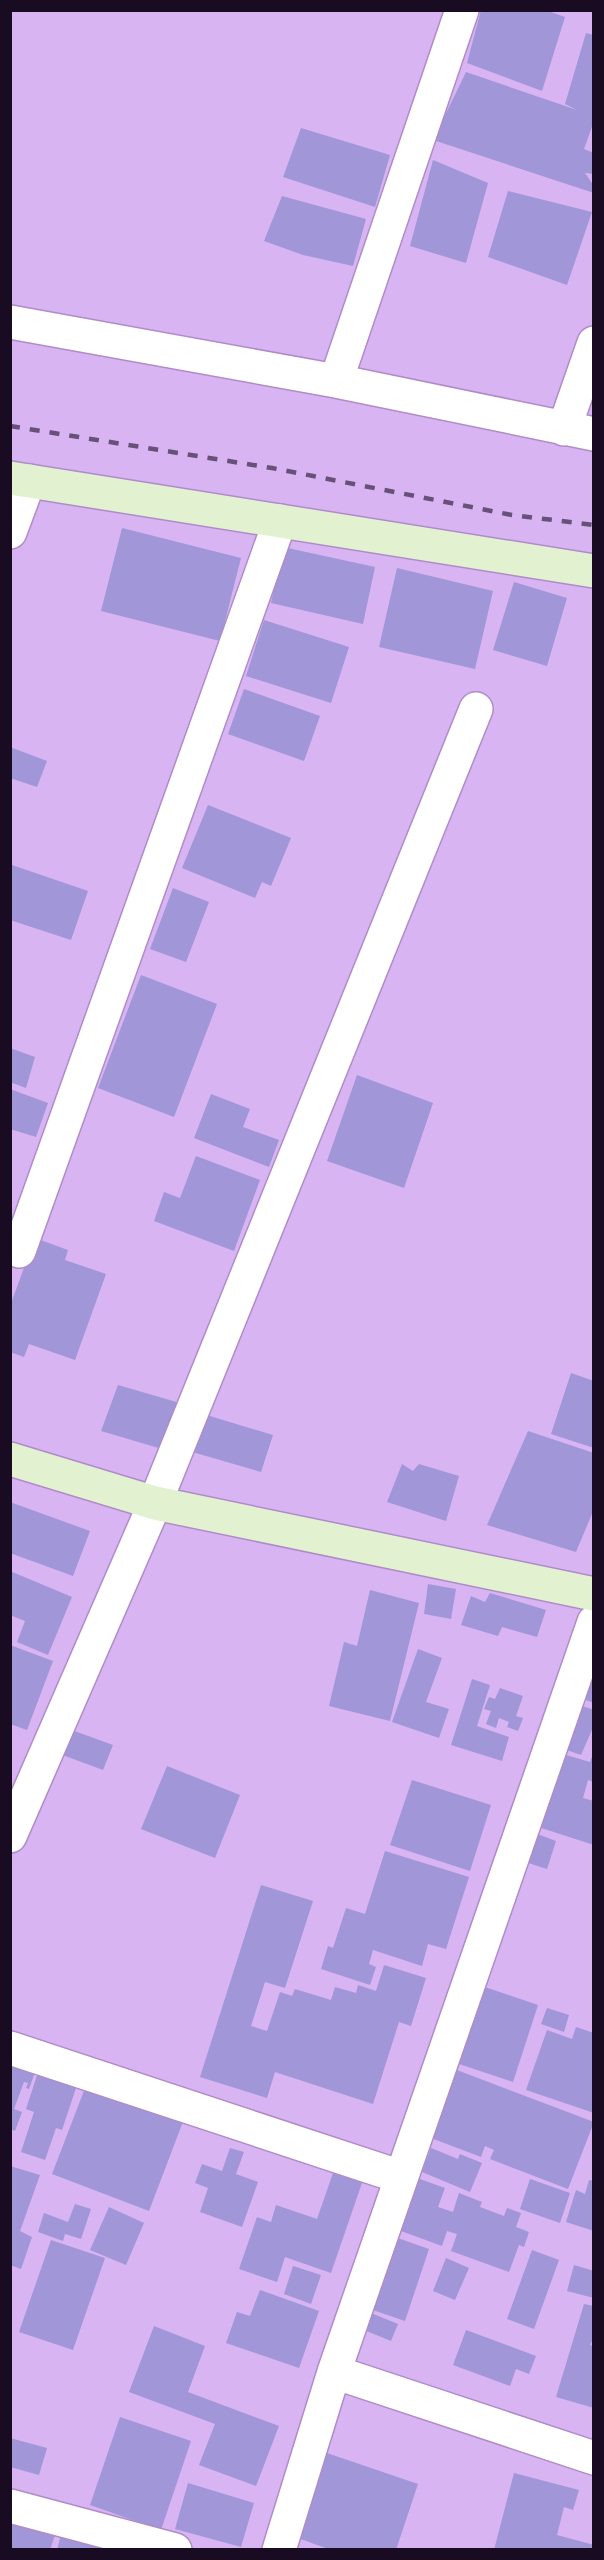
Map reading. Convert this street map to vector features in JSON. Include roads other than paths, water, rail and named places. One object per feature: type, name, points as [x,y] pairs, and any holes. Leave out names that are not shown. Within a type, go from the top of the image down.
[{"type":"street","points":[[336,381],[462,10]]},
{"type":"street","points":[[10,322],[336,381],[579,431],[594,343]]},
{"type":"street","points":[[10,532],[20,480],[594,571]]},
{"type":"street","points":[[13,1258],[280,521]]},
{"type":"street","points":[[10,1836],[155,1503],[476,709]]},
{"type":"street","points":[[10,1459],[155,1503],[594,1594]]},
{"type":"street","points":[[279,2550],[334,2372],[594,1622]]},
{"type":"street","points":[[10,2048],[401,2177]]},
{"type":"street","points":[[334,2372],[594,2458]]},
{"type":"street","points":[[10,2506],[175,2550]]},
{"type":"railway","points":[[10,426],[272,468],[512,515],[594,525]]}]
